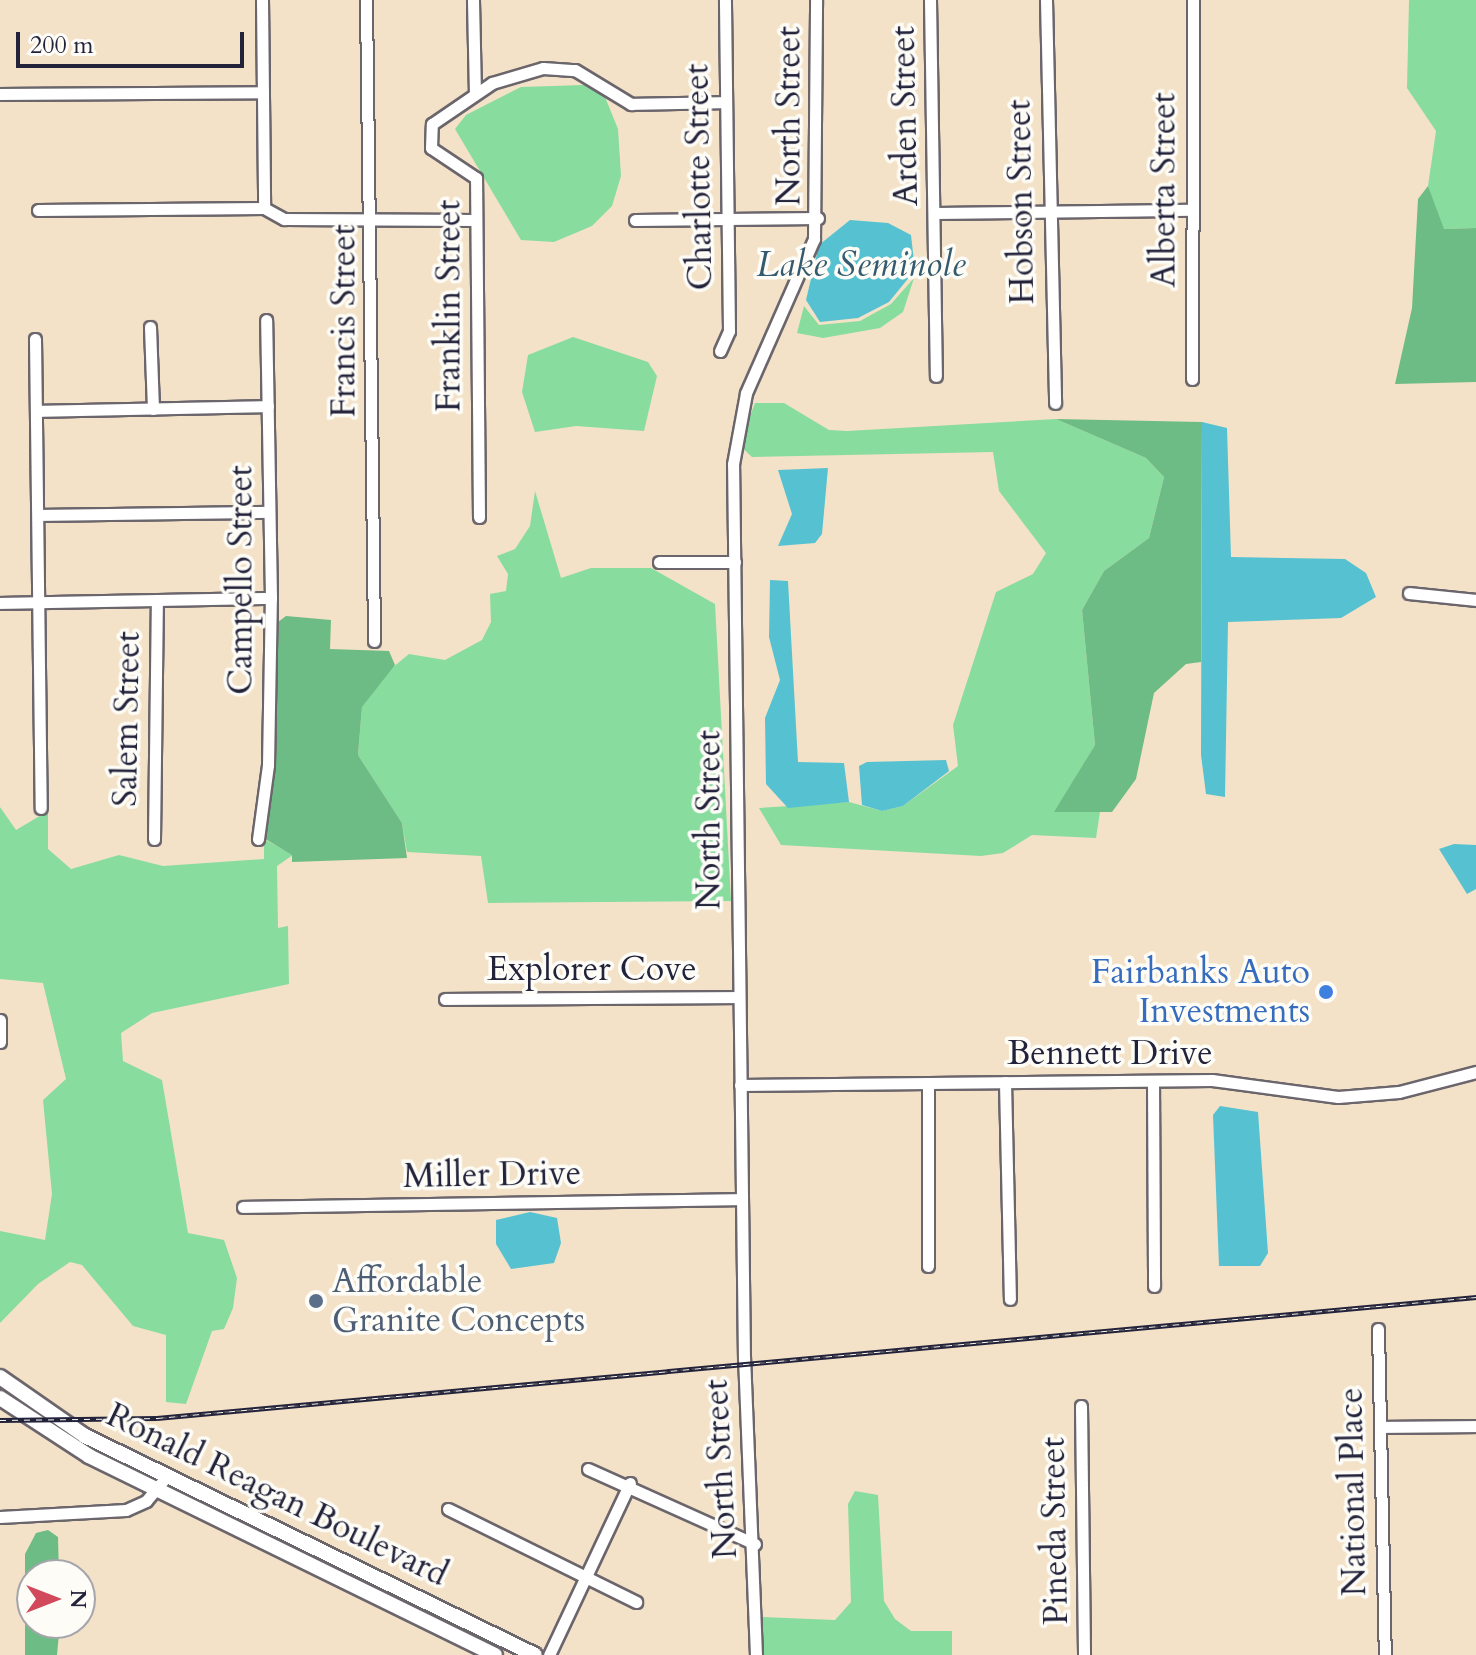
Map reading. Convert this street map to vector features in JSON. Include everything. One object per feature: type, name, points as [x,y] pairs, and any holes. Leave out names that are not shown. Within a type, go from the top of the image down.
[{"type":"main road","name":"Ronald Reagan Boulevard","points":[[0,1377],[85,1436],[535,1655]]},
{"type":"main road","name":"Ronald Reagan Boulevard","points":[[0,1398],[156,1489],[495,1655]]},
{"type":"street","points":[[262,0],[264,208]]},
{"type":"street","name":"Francis Street","points":[[366,0],[374,641]]},
{"type":"street","points":[[473,0],[475,93],[516,73],[559,67],[631,104],[726,102]]},
{"type":"street","name":"Charlotte Street","points":[[720,351],[729,331],[725,0]]},
{"type":"street","name":"North Street","points":[[756,1655],[740,1085],[735,562],[740,413],[808,262],[818,218],[816,0]]},
{"type":"street","name":"Arden Street","points":[[930,0],[936,213],[936,376]]},
{"type":"street","name":"Hobson Street","points":[[1046,0],[1055,403]]},
{"type":"street","name":"Alberta Street","points":[[1192,379],[1193,0]]},
{"type":"street","points":[[0,94],[263,92]]},
{"type":"street","name":"Franklin Street","points":[[475,93],[439,118],[429,141],[476,178],[479,517]]},
{"type":"street","points":[[38,210],[264,208],[284,219],[476,220]]},
{"type":"street","points":[[936,213],[1192,210]]},
{"type":"street","points":[[635,220],[818,218]]},
{"type":"street","name":"Campello Street","points":[[258,839],[268,765],[271,598],[266,320]]},
{"type":"street","points":[[150,327],[153,409]]},
{"type":"street","points":[[35,339],[43,602],[41,808]]},
{"type":"street","points":[[37,411],[268,406]]},
{"type":"street","points":[[41,515],[269,512]]},
{"type":"street","points":[[659,562],[735,562]]},
{"type":"street","points":[[1409,593],[1476,600]]},
{"type":"street","points":[[0,603],[271,598]]},
{"type":"street","name":"Salem Street","points":[[154,839],[157,600]]},
{"type":"street","name":"Explorer Cove","points":[[445,999],[739,997]]},
{"type":"street","points":[[0,1020],[0,1042]]},
{"type":"street","name":"Bennett Drive","points":[[740,1085],[1153,1081],[1338,1097],[1399,1092],[1476,1072]]},
{"type":"street","points":[[1153,1081],[1154,1286]]},
{"type":"street","points":[[1005,1082],[1010,1299]]},
{"type":"street","points":[[928,1083],[928,1266]]},
{"type":"street","name":"Miller Drive","points":[[243,1207],[742,1199]]},
{"type":"street","name":"National Place","points":[[1378,1329],[1385,1655]]},
{"type":"street","name":"Pineda Street","points":[[1081,1406],[1084,1655]]},
{"type":"street","points":[[1381,1427],[1476,1426]]},
{"type":"street","points":[[588,1469],[630,1483],[755,1544]]},
{"type":"street","points":[[0,1517],[126,1510],[156,1489],[166,1477]]},
{"type":"street","points":[[549,1655],[630,1483]]},
{"type":"street","points":[[448,1509],[636,1602]]},
{"type":"green space","points":[[1409,0],[1476,0],[1476,228],[1444,229],[1436,218],[1428,186],[1436,131],[1407,88]]},
{"type":"green space","points":[[584,85],[605,97],[618,129],[621,176],[612,206],[592,226],[554,242],[521,240],[455,129],[466,115],[521,87]]},
{"type":"green space","points":[[1428,186],[1444,229],[1476,228],[1476,382],[1395,384],[1412,308],[1418,199]]},
{"type":"green space","points":[[914,278],[903,312],[880,328],[823,338],[797,333],[804,306],[819,325],[860,321],[891,304]]},
{"type":"green space","points":[[573,337],[648,362],[657,376],[644,431],[576,426],[535,432],[522,392],[528,355]]},
{"type":"green space","points":[[755,403],[784,403],[829,430],[847,431],[1056,419],[1146,458],[1164,477],[1149,538],[1104,571],[1082,610],[1095,745],[1055,812],[1100,812],[1096,838],[1032,835],[1003,853],[981,856],[781,845],[759,808],[849,802],[882,811],[903,806],[958,766],[953,725],[996,592],[1033,574],[1046,553],[999,491],[993,452],[752,457],[739,445]]},
{"type":"green space","points":[[1056,419],[1202,422],[1201,662],[1186,664],[1154,693],[1136,779],[1112,812],[1054,812],[1095,745],[1082,610],[1104,571],[1149,538],[1164,477],[1146,458]]},
{"type":"green space","points":[[535,491],[561,578],[591,568],[651,568],[715,604],[731,901],[488,903],[481,856],[407,852],[402,823],[358,755],[362,707],[386,673],[409,654],[445,660],[482,640],[491,622],[490,594],[506,591],[508,574],[497,556],[515,549],[530,526]]},
{"type":"green space","points":[[286,616],[331,620],[330,649],[389,651],[395,665],[362,707],[358,755],[402,823],[407,858],[292,862],[292,855],[262,837],[274,772],[278,622]]},
{"type":"green space","points":[[0,807],[16,830],[48,811],[48,849],[71,869],[119,855],[163,866],[264,859],[264,839],[293,855],[277,866],[278,928],[288,926],[289,984],[152,1013],[121,1033],[123,1061],[162,1080],[188,1233],[224,1240],[237,1278],[233,1308],[224,1329],[212,1331],[186,1404],[166,1402],[166,1335],[133,1326],[82,1265],[70,1262],[38,1284],[0,1323],[0,1231],[45,1240],[52,1194],[43,1100],[66,1079],[43,983],[0,979]]},
{"type":"green space","points":[[855,1491],[878,1495],[884,1601],[895,1619],[911,1631],[952,1631],[952,1655],[762,1655],[761,1617],[835,1620],[851,1602],[848,1504]]},
{"type":"green space","points":[[48,1530],[58,1537],[59,1559],[25,1559],[36,1533]]},
{"type":"green space","points":[[25,1639],[58,1639],[57,1655],[25,1655]]},
{"type":"water","name":"Lake Seminole","points":[[850,220],[888,223],[911,235],[915,270],[889,302],[858,318],[820,322],[806,300],[819,245]]},
{"type":"water","points":[[1202,422],[1227,428],[1231,557],[1345,559],[1366,573],[1376,597],[1341,618],[1228,622],[1225,797],[1206,794],[1201,755]]},
{"type":"water","points":[[828,468],[822,534],[815,543],[778,546],[792,514],[778,470]]},
{"type":"water","points":[[770,580],[788,581],[798,762],[844,763],[849,802],[788,808],[766,784],[765,718],[780,680],[769,637]]},
{"type":"water","points":[[946,760],[949,771],[903,806],[882,811],[862,805],[859,766],[867,762]]},
{"type":"water","points":[[1454,844],[1476,845],[1476,889],[1467,894],[1439,849]]},
{"type":"water","points":[[1220,1106],[1258,1112],[1268,1253],[1260,1266],[1219,1266],[1213,1115]]},
{"type":"water","points":[[530,1212],[557,1218],[561,1243],[554,1263],[511,1269],[496,1244],[496,1220]]},
{"type":"railway","points":[[0,1420],[157,1418],[1476,1297]]},
{"type":"place","name":"Fairbanks Auto Investments","points":[[1326,992]]},
{"type":"place","name":"Affordable Granite Concepts","points":[[316,1301]]}]
